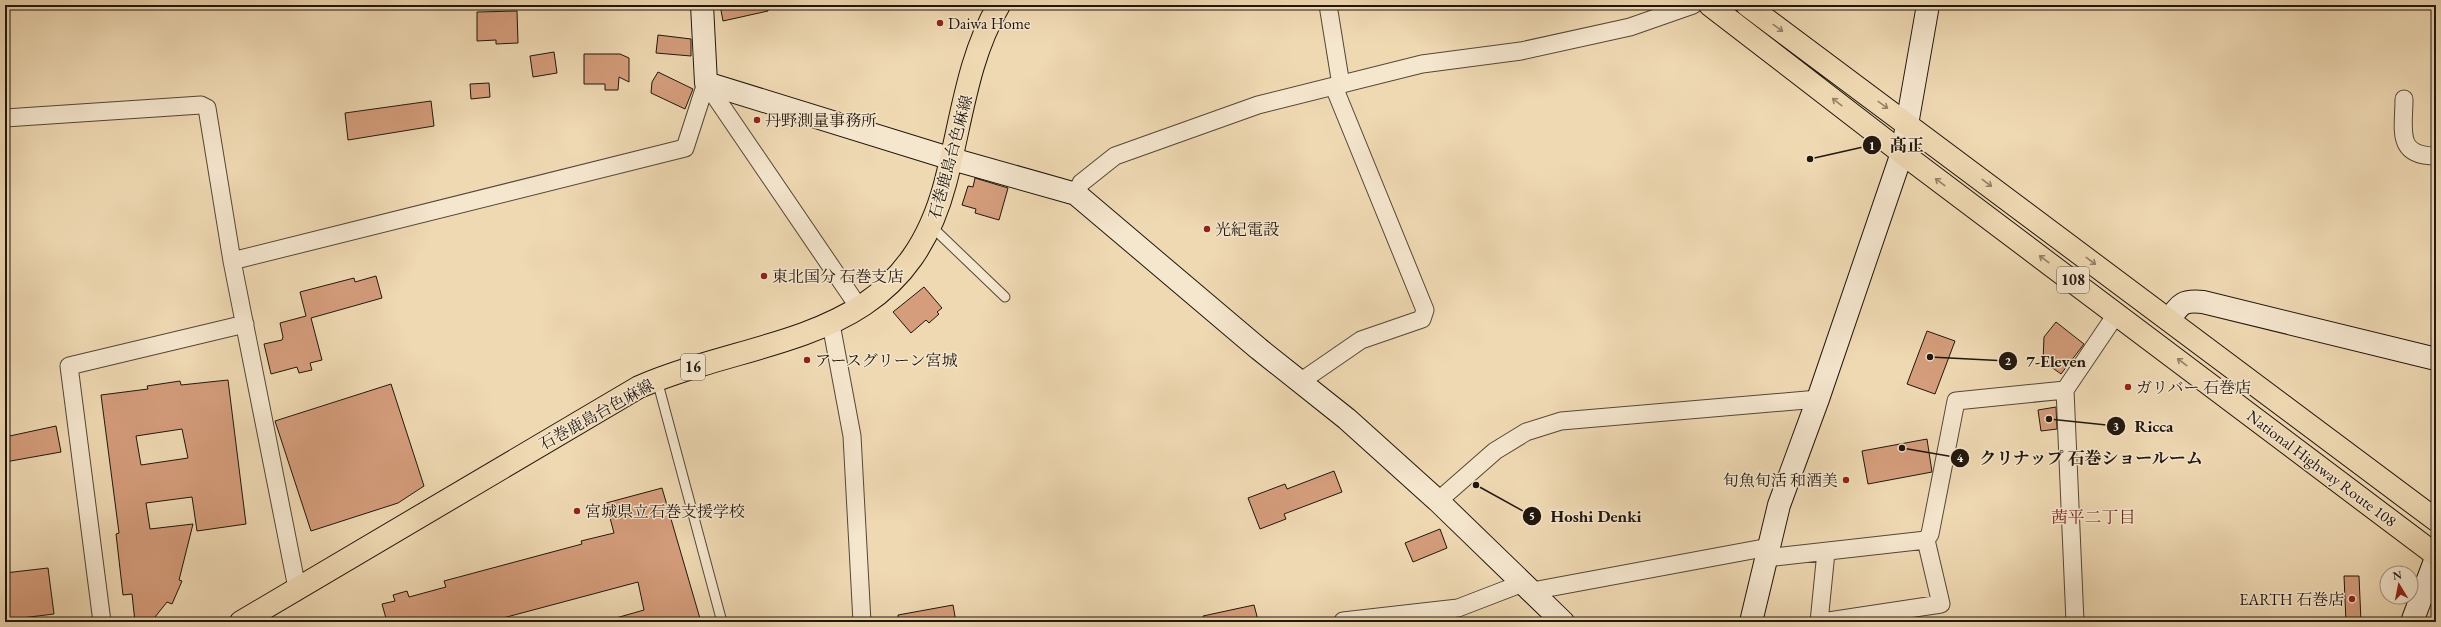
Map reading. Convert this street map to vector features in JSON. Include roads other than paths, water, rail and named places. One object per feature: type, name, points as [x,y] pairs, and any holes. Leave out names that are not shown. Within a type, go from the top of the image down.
[{"type":"main road","name":"石巻鹿島台色麻線","points":[[241,622],[296,588],[616,400],[657,380],[688,369],[784,342],[831,324],[860,309],[894,281],[920,248],[938,212],[982,40],[999,5]]},
{"type":"main road","name":"National Highway Route 108","points":[[1710,5],[1902,153],[2117,313],[2436,556]]},
{"type":"main road","name":"National Highway Route 108","points":[[1747,5],[2436,520]]},
{"type":"street","points":[[232,261],[685,148],[706,83],[702,5]]},
{"type":"street","points":[[1300,382],[1361,340],[1422,319],[1425,310],[1337,86],[1328,5]]},
{"type":"street","points":[[1076,194],[1081,183],[1115,156],[1258,104],[1337,86],[1422,64],[1521,52],[1622,29],[1693,5]]},
{"type":"street","points":[[1752,622],[1779,506],[1818,399],[1902,153],[1928,5]]},
{"type":"street","points":[[706,83],[952,159],[1076,194],[1300,382],[1347,419],[1438,501],[1563,622]]},
{"type":"street","points":[[706,83],[860,309]]},
{"type":"street","points":[[2404,99],[2404,143],[2411,151],[2422,156],[2436,156]]},
{"type":"street","points":[[5,118],[201,105],[207,108],[232,261],[296,588]]},
{"type":"street","points":[[2169,320],[2180,305],[2188,301],[2203,302],[2436,359]]},
{"type":"street","points":[[2075,622],[2065,390],[2117,313]]},
{"type":"street","points":[[102,622],[69,366],[245,324]]},
{"type":"street","points":[[831,324],[852,436],[862,622]]},
{"type":"street","points":[[1826,552],[1821,622],[1941,604],[1926,540],[1930,534],[1956,401],[2065,390]]},
{"type":"street","points":[[1438,501],[1495,451],[1526,432],[1561,422],[1818,399]]},
{"type":"street","points":[[1343,621],[1458,608],[1527,587],[1768,553],[1826,552],[1926,540]]},
{"type":"street","points":[[2412,622],[2436,556]]},
{"type":"lane","points":[[931,226],[1004,297]]},
{"type":"lane","points":[[657,380],[722,622]]},
{"type":"place","name":"Daiwa Home","points":[[940,23]]},
{"type":"place","name":"丹野測量事務所","points":[[757,120]]},
{"type":"place","name":"髙正","points":[[1810,159]]},
{"type":"place","name":"光紀電設","points":[[1207,229]]},
{"type":"place","name":"東北国分 石巻支店","points":[[764,276]]},
{"type":"place","name":"7-Eleven","points":[[1930,357]]},
{"type":"place","name":"アースグリーン宮城","points":[[807,360]]},
{"type":"place","name":"ガリバー 石巻店","points":[[2128,387]]},
{"type":"place","name":"Ricca","points":[[2049,419]]},
{"type":"place","name":"クリナップ 石巻ショールーム","points":[[1902,448]]},
{"type":"place","name":"旬魚旬活 和酒美","points":[[1846,480]]},
{"type":"place","name":"Hoshi Denki","points":[[1476,485]]},
{"type":"place","name":"宮城県立石巻支援学校","points":[[577,511]]},
{"type":"place","name":"EARTH 石巻店","points":[[2352,599]]},
{"type":"district","name":"茜平二丁目","points":[[2093,517]]}]
